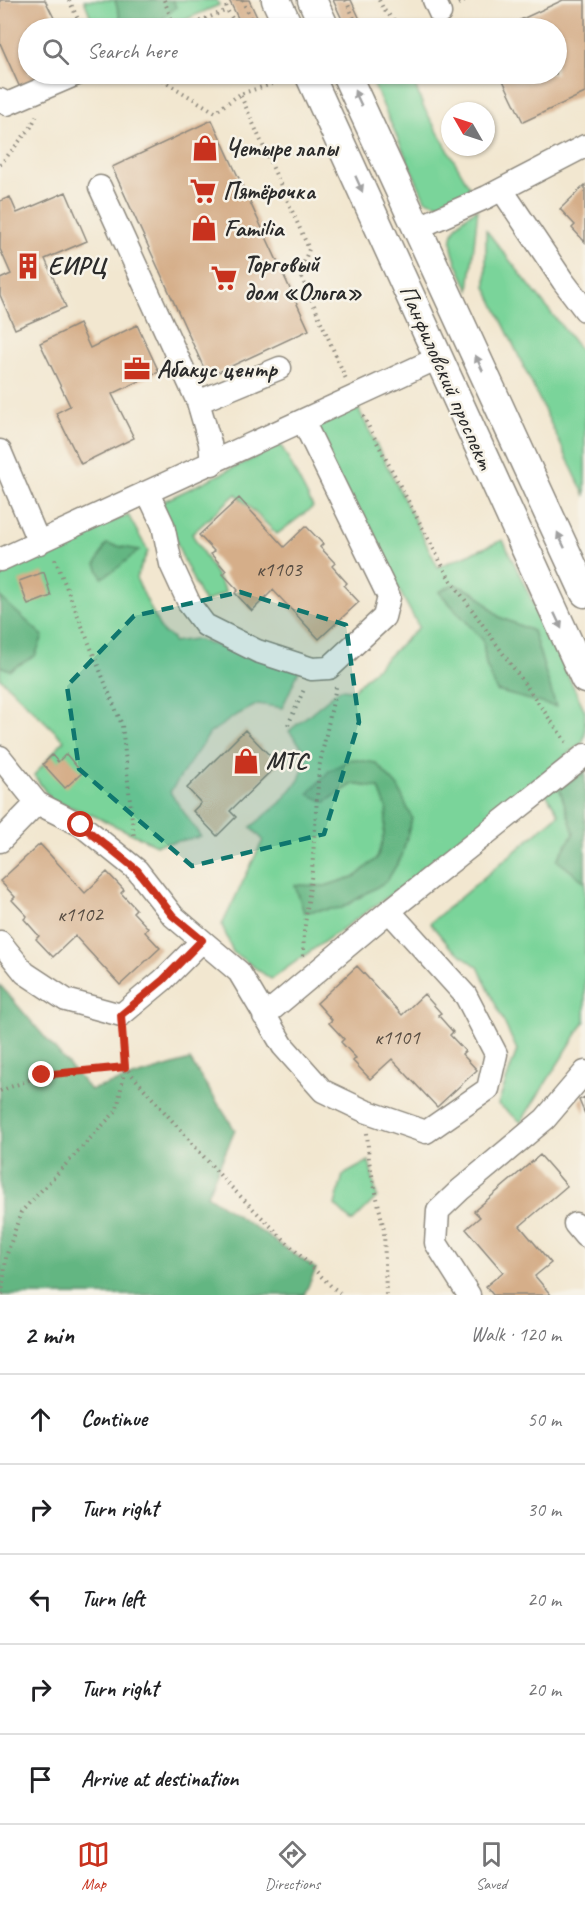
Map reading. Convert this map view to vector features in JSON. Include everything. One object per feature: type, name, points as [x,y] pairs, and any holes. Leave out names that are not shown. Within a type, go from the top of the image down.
[{"type":"main road","points":[[276,0],[284,18]]},
{"type":"main road","points":[[312,0],[321,18]]},
{"type":"main road","name":"Панфиловский проспект","points":[[314,84],[585,679]]},
{"type":"main road","name":"Панфиловский проспект","points":[[351,84],[585,593]]},
{"type":"lane","points":[[0,100],[7,104],[53,84]]},
{"type":"lane","points":[[417,228],[502,189],[585,146]]},
{"type":"lane","points":[[100,187],[198,402],[210,443],[212,464]]},
{"type":"lane","points":[[502,189],[585,310]]},
{"type":"lane","points":[[0,560],[438,358]]},
{"type":"lane","points":[[198,402],[280,368]]},
{"type":"lane","points":[[148,493],[163,525],[171,564],[190,605],[205,625],[257,651],[321,669],[384,617],[389,597],[303,422]]},
{"type":"lane","points":[[0,451],[43,541]]},
{"type":"lane","points":[[0,757],[37,803],[81,825],[137,870],[173,916],[239,972],[283,1046],[323,1091],[365,1111],[426,1132],[488,1089],[496,1054],[466,996],[389,911]]},
{"type":"lane","points":[[264,1016],[389,911],[582,758]]},
{"type":"lane","points":[[0,841],[37,803]]},
{"type":"lane","points":[[0,942],[25,973],[66,1000],[121,1015],[163,980],[202,940]]},
{"type":"lane","points":[[469,1295],[436,1243],[438,1211],[545,1119],[585,1072]]},
{"type":"path","points":[[69,0],[77,18]]},
{"type":"path","points":[[164,0],[171,18]]},
{"type":"path","points":[[225,0],[232,18]]},
{"type":"path","points":[[242,0],[251,18]]},
{"type":"path","points":[[340,0],[348,18]]},
{"type":"path","points":[[346,0],[354,18]]},
{"type":"path","points":[[379,0],[384,10],[392,18]]},
{"type":"path","points":[[207,18],[227,10]]},
{"type":"path","points":[[0,165],[31,127],[53,84]]},
{"type":"path","points":[[169,84],[215,112],[240,94],[272,84]]},
{"type":"path","points":[[240,94],[309,249],[300,273],[354,398],[448,576],[582,758]]},
{"type":"path","points":[[43,541],[122,725],[137,870]]},
{"type":"path","points":[[288,725],[321,669],[336,686],[319,768],[312,870],[304,932],[303,983]]},
{"type":"path","points":[[2,1295],[6,1257],[21,1212],[117,1110],[125,1067],[121,1015]]},
{"type":"path","points":[[0,1091],[42,1075],[125,1067]]},
{"type":"path","points":[[125,1067],[226,1182],[331,1286],[343,1295]]},
{"type":"path","points":[[365,1111],[369,1161],[384,1230],[386,1295]]},
{"type":"highlighted area","points":[[240,592],[346,625],[359,722],[324,834],[192,866],[79,769],[67,686],[134,616]]},
{"type":"green space","points":[[84,0],[115,0],[120,18],[91,18]]},
{"type":"green space","points":[[115,0],[173,0],[176,7],[163,18],[120,18]]},
{"type":"green space","points":[[173,0],[217,0],[219,5],[189,18],[139,18],[175,7]]},
{"type":"green space","points":[[373,84],[415,84],[423,106],[441,137],[441,156],[452,156],[474,195],[449,207],[425,200]]},
{"type":"green space","points":[[478,209],[469,290],[454,255],[452,235],[456,226],[465,217]]},
{"type":"green space","points":[[486,230],[585,356],[585,496],[486,287]]},
{"type":"green space","points":[[357,406],[438,567],[503,540],[585,711],[585,732],[583,742],[416,877],[271,979],[233,952],[222,925],[263,840],[251,827],[280,803],[299,780],[308,755],[289,731],[340,689],[353,690],[419,627],[312,430]],"holes":[[[454,584],[477,594],[499,617],[533,631],[555,706],[528,699],[486,665],[483,640],[439,592]],[[376,763],[402,856],[304,912],[295,885],[325,886],[356,876],[377,858],[383,840],[387,809],[379,788],[353,784],[325,802]]]},
{"type":"green space","points":[[281,445],[313,507],[277,534],[236,494],[192,534],[226,592],[204,603],[181,554],[162,502]]},
{"type":"green space","points":[[128,515],[148,551],[136,578],[162,632],[173,638],[173,642],[195,639],[299,671],[282,708],[258,704],[210,733],[170,792],[201,837],[156,845],[90,814],[51,800],[34,775],[64,740],[0,678],[0,666],[10,670],[6,603],[0,597],[0,570]]},
{"type":"green space","points":[[106,544],[139,550],[102,578],[96,564]]},
{"type":"green space","points":[[454,584],[477,594],[499,617],[533,631],[556,707],[497,691],[486,665],[483,640],[439,592]]},
{"type":"green space","points":[[0,597],[43,636],[35,656],[10,670],[0,666]]},
{"type":"green space","points":[[351,759],[376,763],[398,787],[412,818],[402,856],[387,881],[342,908],[304,912],[295,885],[325,886],[356,876],[377,858],[383,840],[387,810],[379,788],[353,784],[325,802],[308,794],[329,771]]},
{"type":"green space","points":[[585,759],[585,773],[559,787],[574,833],[557,860],[585,882],[585,1021],[521,1122],[498,1104],[517,1050],[478,967],[449,946],[430,923],[559,814],[543,789]]},
{"type":"green space","points":[[585,773],[585,882],[557,860],[574,833],[559,787]]},
{"type":"green space","points":[[0,985],[90,1090],[190,1060],[235,1130],[207,1195],[316,1269],[304,1295],[0,1295]]},
{"type":"green space","points":[[369,1161],[377,1197],[352,1222],[335,1205],[343,1175]]},
{"type":"building","points":[[0,0],[45,0],[54,18],[18,18],[18,83],[0,43]]},
{"type":"building","points":[[229,0],[249,0],[257,18],[238,18]]},
{"type":"building","points":[[333,0],[351,0],[359,18],[341,18]]},
{"type":"building","points":[[563,0],[585,0],[585,93],[523,122],[505,84],[567,84],[567,18],[524,18]]},
{"type":"building","points":[[18,84],[34,84],[21,90]]},
{"type":"building","name":"Торговый дом «Ольга»","points":[[212,120],[309,330],[208,377],[112,167]]},
{"type":"building","points":[[585,185],[585,242],[572,228],[575,225],[560,209]]},
{"type":"building","name":"ЕИРЦ","points":[[66,192],[87,241],[45,259],[66,307],[15,329],[0,295],[0,279],[11,274],[0,249],[0,201],[10,197],[17,213]]},
{"type":"building","points":[[79,324],[90,348],[137,325],[159,372],[112,394],[134,438],[81,464],[56,413],[70,406],[40,343]]},
{"type":"building","points":[[239,498],[284,547],[306,526],[323,544],[320,547],[335,563],[332,566],[347,583],[344,586],[359,602],[319,639],[273,590],[252,611],[235,593],[238,590],[223,574],[226,571],[211,554],[214,551],[199,535]]},
{"type":"building","points":[[44,572],[51,596],[28,605],[19,581]]},
{"type":"building","points":[[245,730],[278,764],[230,811],[236,817],[217,836],[193,811],[201,803],[187,788]]},
{"type":"building","points":[[66,754],[82,773],[65,788],[43,764],[52,755],[58,762]]},
{"type":"building","points":[[40,844],[85,893],[107,872],[124,890],[121,893],[136,909],[133,912],[148,928],[145,932],[160,948],[120,985],[75,936],[53,957],[36,939],[39,936],[24,919],[27,916],[12,900],[15,897],[0,881]]},
{"type":"building","points":[[357,966],[402,1015],[424,994],[441,1013],[438,1015],[453,1032],[450,1035],[465,1051],[462,1054],[477,1070],[437,1107],[392,1059],[370,1079],[353,1061],[356,1058],[341,1042],[344,1039],[329,1023],[332,1020],[317,1003]]},
{"type":"building","points":[[585,1097],[585,1114],[579,1100]]},
{"type":"building","points":[[540,1155],[567,1186],[520,1226],[551,1263],[535,1276],[551,1295],[493,1295],[486,1286],[503,1272],[466,1229],[480,1217],[474,1211]]},
{"type":"place","name":"Четыре лапы","points":[[205,148]]},
{"type":"place","name":"Пятёрочка","points":[[203,191]]},
{"type":"place","name":"Familia","points":[[204,228]]},
{"type":"place","name":"ЕИРЦ","points":[[28,266]]},
{"type":"place","name":"Торговый дом «Ольга»","points":[[224,278]]},
{"type":"place","name":"Абакус центр","points":[[137,369]]},
{"type":"place","name":"МТС","points":[[246,761]]},
{"type":"route","points":[[42,1075],[125,1067],[121,1015],[163,980],[202,940],[173,916],[137,870],[81,825]]}]
